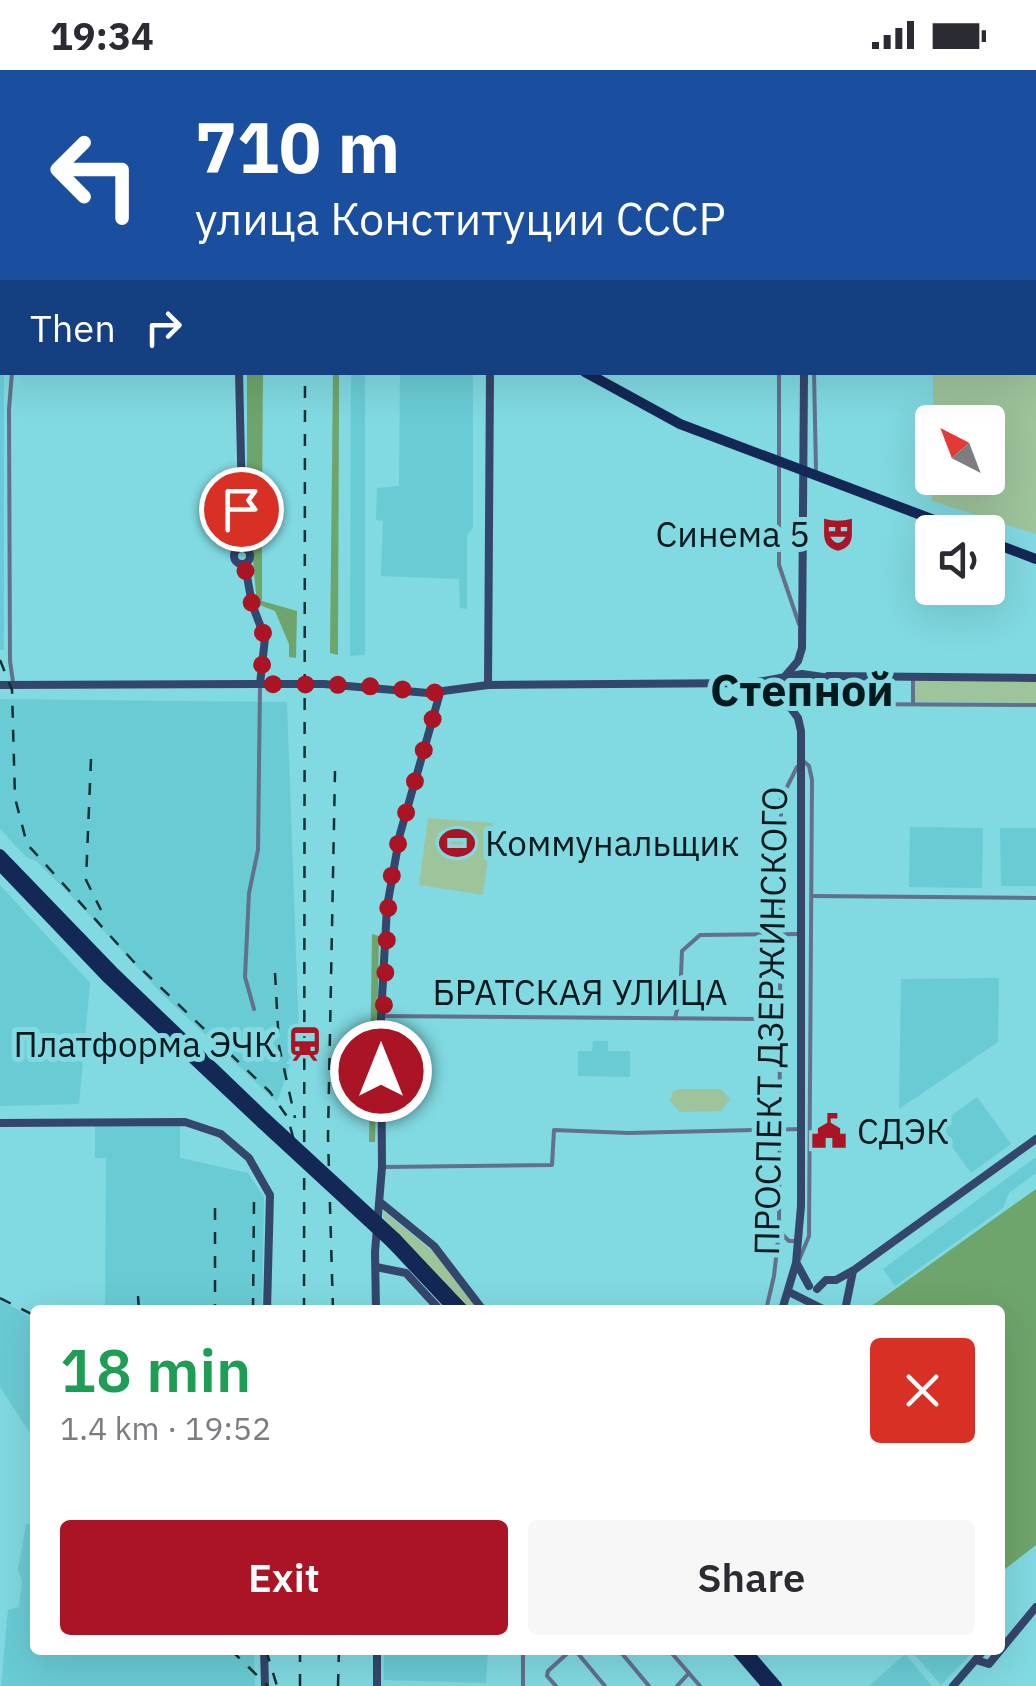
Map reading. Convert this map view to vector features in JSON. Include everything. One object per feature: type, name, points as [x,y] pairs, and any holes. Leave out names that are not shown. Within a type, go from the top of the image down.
[{"type":"main road","points":[[239,375],[243,546],[236,551],[235,558],[239,564],[245,564],[250,599],[265,638],[260,684]]},
{"type":"main road","points":[[488,685],[490,375]]},
{"type":"main road","points":[[591,375],[657,414],[921,515]]},
{"type":"main road","points":[[770,693],[769,684],[800,657],[802,648],[804,375]]},
{"type":"main road","points":[[1005,547],[1036,559]]},
{"type":"main road","points":[[802,648],[806,662],[820,676],[835,682],[834,695]]},
{"type":"main road","points":[[0,685],[324,684],[440,693],[488,685],[752,683],[820,676],[1036,678]]},
{"type":"main road","points":[[801,731],[808,712],[816,704],[856,677]]},
{"type":"main road","points":[[752,683],[787,702],[816,704]]},
{"type":"main road","points":[[376,1305],[386,919],[392,871],[440,693]]},
{"type":"main road","name":"ПРОСПЕКТ ДЗЕРЖИНСКОГО","points":[[784,1305],[799,1242],[807,999],[801,934],[801,731],[787,702]]},
{"type":"main road","points":[[0,854],[77,940]]},
{"type":"main road","points":[[0,866],[459,1305]]},
{"type":"main road","points":[[0,1122],[197,1124],[221,1134],[240,1148],[258,1170],[270,1195],[267,1305]]},
{"type":"main road","points":[[792,1280],[813,1287],[854,1270],[1036,1139]]},
{"type":"main road","points":[[380,1202],[434,1246],[479,1305]]},
{"type":"main road","points":[[393,1241],[450,1305]]},
{"type":"main road","points":[[796,1263],[820,1305]]},
{"type":"main road","points":[[376,1267],[406,1273],[435,1305]]},
{"type":"main road","points":[[843,1305],[854,1270]]},
{"type":"main road","points":[[836,1280],[848,1289]]},
{"type":"main road","points":[[789,1292],[816,1305]]},
{"type":"main road","points":[[1005,1642],[1036,1606]]},
{"type":"main road","points":[[264,1655],[265,1686]]},
{"type":"main road","points":[[377,1686],[378,1655]]},
{"type":"main road","points":[[740,1655],[768,1686]]},
{"type":"main road","points":[[750,1655],[777,1686]]},
{"type":"main road","points":[[953,1686],[980,1655]]},
{"type":"main road","points":[[976,1660],[989,1664],[995,1655]]},
{"type":"street","points":[[12,375],[10,661],[14,685]]},
{"type":"street","points":[[780,375],[779,572],[802,632]]},
{"type":"street","points":[[814,375],[816,475]]},
{"type":"street","points":[[913,677],[913,704]]},
{"type":"street","points":[[254,1009],[244,977],[249,893],[258,850],[260,684]]},
{"type":"street","points":[[834,695],[842,704],[1036,705]]},
{"type":"street","points":[[767,1305],[779,1231],[781,799],[802,760],[809,766],[812,780],[813,896],[807,999],[809,1236],[804,1254],[796,1263]]},
{"type":"street","points":[[813,896],[1036,898]]},
{"type":"street","points":[[675,1018],[682,951],[689,942],[700,936],[801,934]]},
{"type":"street","name":"БРАТСКАЯ УЛИЦА","points":[[381,1016],[778,1019]]},
{"type":"street","points":[[382,1167],[552,1165],[554,1130],[628,1133],[802,1128]]},
{"type":"street","points":[[779,1231],[789,1241],[799,1242]]},
{"type":"street","points":[[777,1254],[789,1241]]},
{"type":"street","points":[[523,1655],[523,1686]]},
{"type":"street","points":[[556,1686],[547,1676],[566,1655]]},
{"type":"street","points":[[577,1655],[605,1686]]},
{"type":"street","points":[[623,1655],[650,1686]]},
{"type":"street","points":[[673,1655],[700,1686]]},
{"type":"street","points":[[678,1686],[689,1674]]},
{"type":"shaded area","points":[[0,375],[4,375],[4,650],[0,650]]},
{"type":"shaded area","points":[[351,375],[365,375],[365,655],[350,656]]},
{"type":"shaded area","points":[[400,375],[473,375],[473,528],[467,535],[467,609],[460,608],[459,579],[381,576],[383,521],[376,520],[377,488],[399,486]]},
{"type":"shaded area","points":[[0,699],[287,702],[299,1038],[277,1102],[161,993],[81,906],[0,829]]},
{"type":"shaded area","points":[[910,827],[983,828],[982,888],[909,887]]},
{"type":"shaded area","points":[[1000,828],[1036,828],[1036,886],[1001,886]]},
{"type":"shaded area","points":[[0,885],[90,983],[79,1104],[0,1106]]},
{"type":"shaded area","points":[[999,978],[998,1042],[899,1109],[901,979]]},
{"type":"shaded area","points":[[593,1041],[608,1041],[608,1051],[630,1051],[630,1077],[578,1076],[578,1051],[592,1051]]},
{"type":"shaded area","points":[[977,1097],[1011,1144],[971,1173],[937,1126]]},
{"type":"shaded area","points":[[95,1126],[180,1126],[180,1158],[248,1173],[264,1197],[262,1305],[105,1305],[106,1158],[95,1158]]},
{"type":"shaded area","points":[[1036,1157],[1036,1173],[1009,1193],[1003,1208],[895,1286],[883,1269]]},
{"type":"shaded area","points":[[0,1300],[30,1316],[30,1433],[0,1387]]},
{"type":"shaded area","points":[[26,1524],[30,1524],[30,1655],[254,1655],[255,1686],[1,1686],[8,1610],[19,1607],[22,1580],[18,1570]]},
{"type":"shaded area","points":[[384,1655],[488,1655],[486,1683],[384,1680]]},
{"type":"shaded area","points":[[906,1655],[932,1686],[869,1686]]},
{"type":"shaded area","points":[[915,1655],[970,1655],[941,1685]]},
{"type":"green space","points":[[247,375],[263,375],[262,501],[247,503]]},
{"type":"green space","points":[[333,375],[339,375],[338,655],[330,653]]},
{"type":"green space","points":[[933,375],[1036,375],[1036,534],[1005,524],[1005,515],[976,515],[932,501],[932,495],[1005,495],[1005,405],[933,405]]},
{"type":"green space","points":[[262,507],[262,601],[297,611],[296,658],[289,657],[289,644],[275,611],[257,604],[248,508]]},
{"type":"green space","points":[[914,680],[1036,680],[1036,703],[914,702]]},
{"type":"green space","name":"Коммунальщик","points":[[428,818],[493,823],[483,895],[419,885]]},
{"type":"green space","points":[[372,934],[379,936],[375,1142],[369,1142]]},
{"type":"green space","points":[[721,1089],[730,1099],[721,1111],[680,1112],[670,1101],[673,1091]]},
{"type":"green space","points":[[1036,1189],[1036,1545],[1005,1569],[1005,1305],[873,1305]]},
{"type":"green space","points":[[384,1212],[440,1257],[475,1305],[465,1305],[383,1217]]},
{"type":"railway","points":[[304,1305],[305,375]]},
{"type":"railway","points":[[0,660],[12,690],[15,798],[27,844],[133,961],[270,1092],[288,1118],[295,1145]]},
{"type":"railway","points":[[91,759],[86,880],[101,910]]},
{"type":"railway","points":[[333,1305],[328,1137],[335,771]]},
{"type":"railway","points":[[275,973],[279,1046],[295,1118]]},
{"type":"railway","points":[[253,1305],[254,1199]]},
{"type":"railway","points":[[215,1208],[215,1305]]},
{"type":"railway","points":[[138,1296],[139,1305]]},
{"type":"railway","points":[[0,1298],[30,1313]]},
{"type":"railway","points":[[236,1655],[268,1686]]},
{"type":"railway","points":[[268,1655],[277,1686]]},
{"type":"railway","points":[[300,1655],[300,1686]]},
{"type":"railway","points":[[338,1686],[339,1655]]},
{"type":"place","name":"Синема 5","points":[[838,534]]},
{"type":"place","name":"Коммунальщик","points":[[457,843]]},
{"type":"place","name":"Платформа ЭЧК","points":[[305,1044]]},
{"type":"place","name":"СДЭК","points":[[829,1131]]},
{"type":"district","name":"Степной","points":[[802,689]]},
{"type":"route","points":[[241,509],[243,546],[249,553],[246,578],[265,638],[260,684],[356,685],[440,693],[400,834],[389,890],[384,934],[381,1071]]}]
